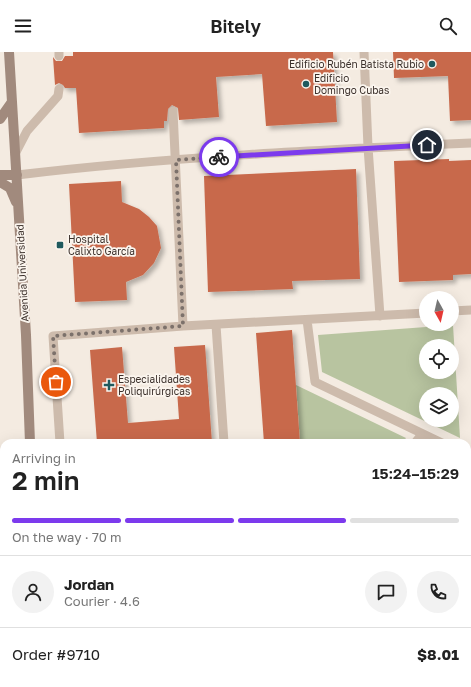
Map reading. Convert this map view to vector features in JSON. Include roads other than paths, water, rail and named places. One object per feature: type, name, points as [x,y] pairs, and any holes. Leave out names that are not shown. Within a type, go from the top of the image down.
[{"type":"main road","name":"Avenida Universidad","points":[[9,52],[19,207],[30,439]]},
{"type":"main road","points":[[0,119],[12,102]]},
{"type":"main road","points":[[0,175],[16,175]]},
{"type":"main road","points":[[0,182],[10,188],[19,207]]},
{"type":"lane","points":[[364,52],[368,148],[380,316]]},
{"type":"lane","points":[[15,154],[27,131],[58,96],[60,88]]},
{"type":"lane","points":[[173,111],[183,326]]},
{"type":"lane","points":[[16,175],[176,160],[471,143]]},
{"type":"lane","points":[[459,311],[471,310]]},
{"type":"lane","points":[[60,439],[53,336],[183,326],[419,313]]},
{"type":"lane","points":[[307,320],[315,382],[433,439]]},
{"type":"lane","points":[[216,325],[224,439]]},
{"type":"lane","points":[[418,439],[422,434]]},
{"type":"place","name":"Edificio Rubén Batista Rubio","points":[[432,64]]},
{"type":"place","name":"Edificio Domingo Cubas","points":[[306,84]]},
{"type":"place","name":"Hospital Calixto García","points":[[60,245]]},
{"type":"place","name":"Especialidades Poliquirúrgicas","points":[[109,385]]}]
